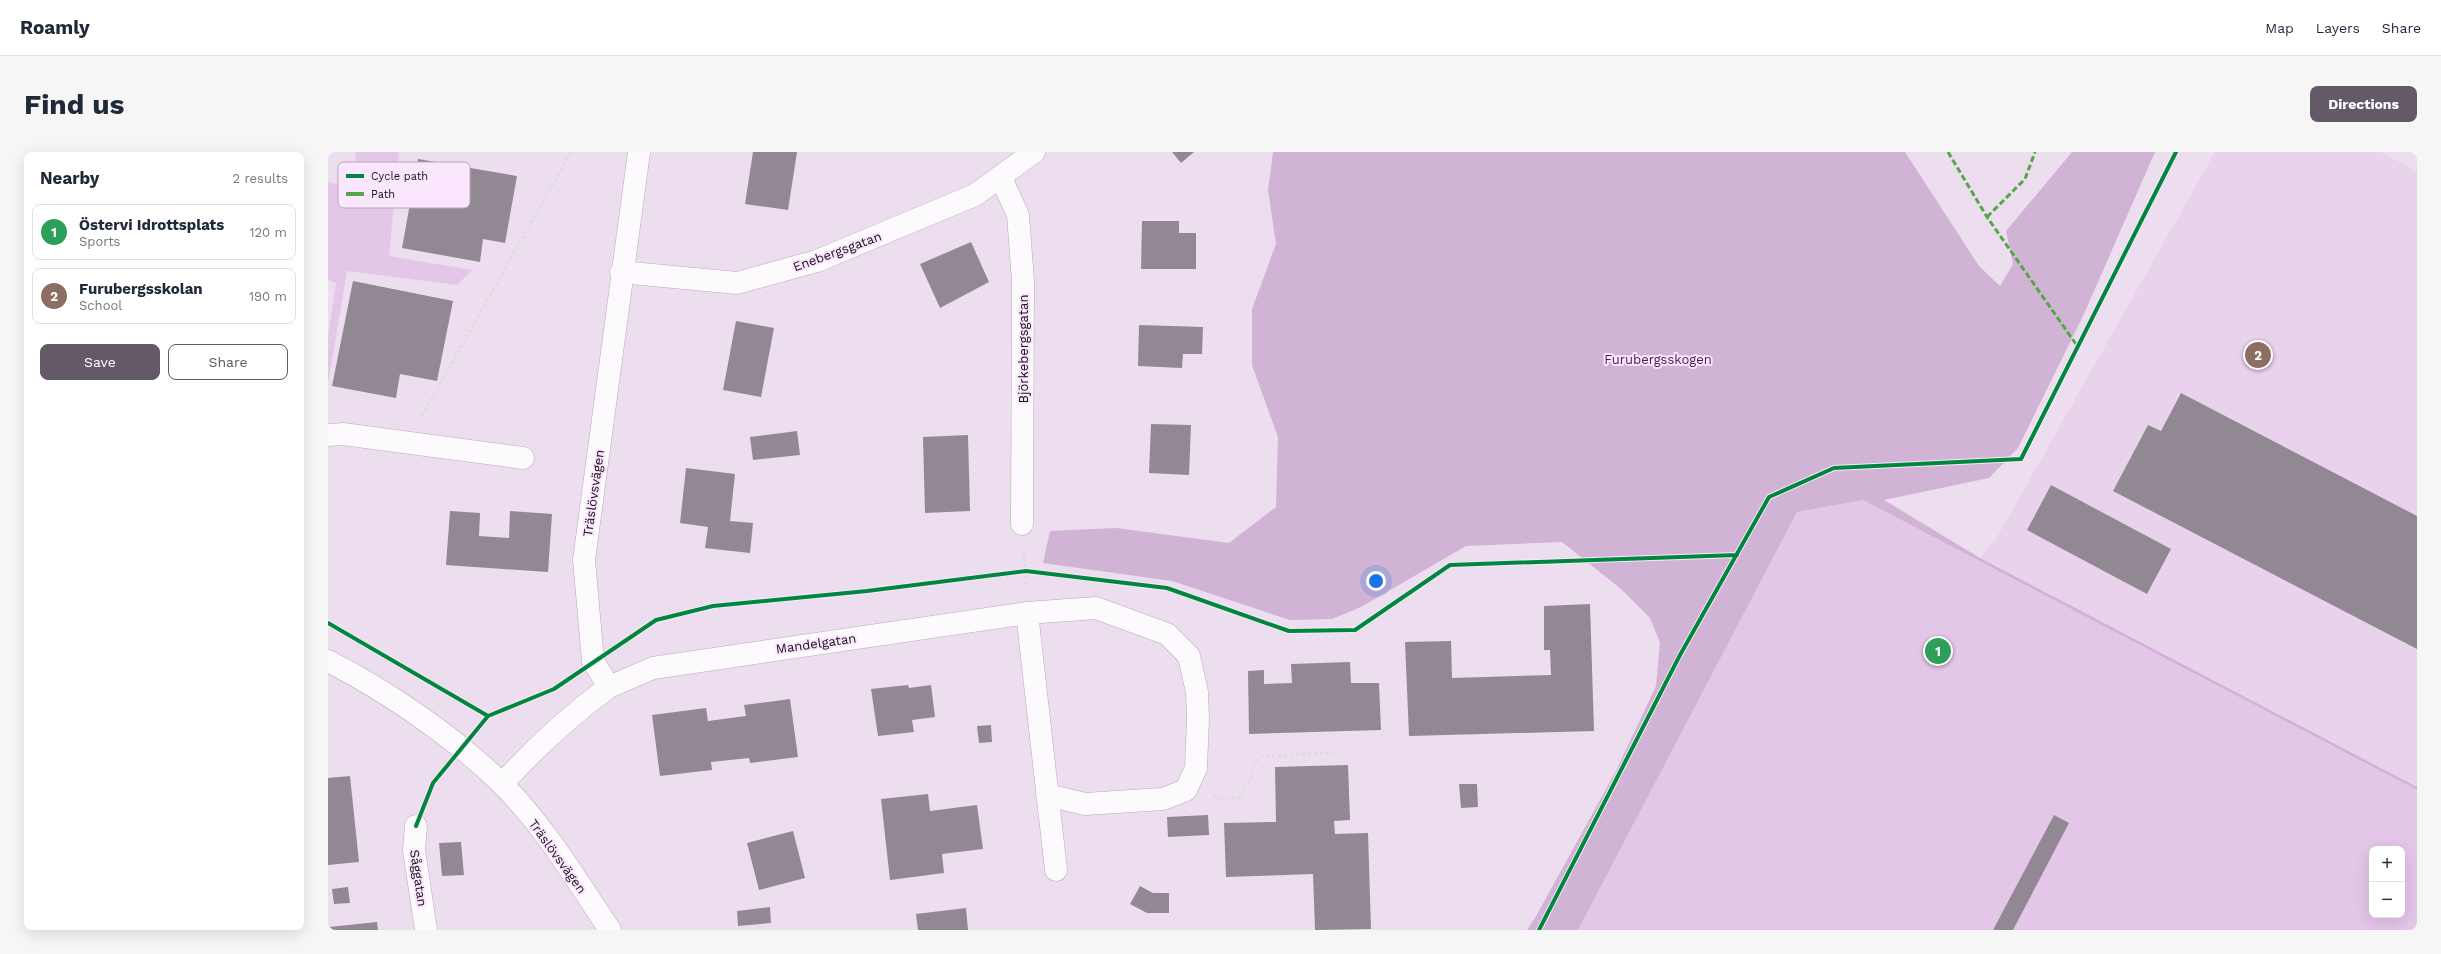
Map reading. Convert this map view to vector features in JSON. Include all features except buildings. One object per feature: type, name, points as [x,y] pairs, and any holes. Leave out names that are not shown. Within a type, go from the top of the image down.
[{"type":"street","name":"Träslövsvägen","points":[[609,687],[593,661],[584,560],[621,272],[639,152]]},
{"type":"street","name":"Enebergsgatan","points":[[621,272],[737,283],[816,261],[975,195],[1001,178],[1034,152]]},
{"type":"street","name":"Björkebergsgatan","points":[[1001,178],[1018,215],[1023,281],[1022,524]]},
{"type":"street","points":[[328,435],[343,434],[523,458]]},
{"type":"street","name":"Mandelgatan","points":[[609,687],[653,668],[1026,613],[1096,608],[1167,634],[1189,656],[1197,692],[1198,719],[1196,768],[1186,790]]},
{"type":"street","points":[[1026,613],[1056,870]]},
{"type":"street","name":"Träslövsvägen","points":[[328,661],[354,675],[399,704],[461,748],[502,784],[534,821],[610,930]]},
{"type":"street","points":[[502,784],[541,742],[576,710],[609,687]]},
{"type":"street","points":[[1047,794],[1085,804],[1163,799],[1186,790]]},
{"type":"street","name":"Såggatan","points":[[416,826],[414,850],[426,930]]},
{"type":"path","points":[[407,443],[571,152]]},
{"type":"path","points":[[1022,524],[1026,571],[1026,613]]},
{"type":"path","points":[[1186,790],[1226,799],[1240,797],[1252,775],[1254,763],[1261,757],[1341,752]]},
{"type":"shaded area","points":[[356,152],[399,152],[398,162],[355,162]]},
{"type":"shaded area","points":[[2215,152],[2380,152],[2417,171],[2417,790],[1980,558],[1996,539]]},
{"type":"shaded area","points":[[328,181],[338,185],[338,208],[394,208],[389,256],[472,270],[457,285],[347,271],[328,384],[328,337],[336,283],[328,280]]},
{"type":"shaded area","points":[[1863,500],[2417,790],[2417,930],[1578,930],[1797,512]]},
{"type":"green space","name":"Furubergsskogen","points":[[1273,152],[1905,152],[1979,266],[2000,286],[2013,264],[2006,231],[2072,152],[2155,152],[2084,314],[2018,448],[1989,478],[1884,500],[1980,558],[2417,787],[2417,790],[1863,500],[1797,512],[1578,930],[1527,930],[1616,771],[1656,686],[1660,643],[1650,618],[1621,589],[1562,542],[1466,546],[1361,607],[1332,619],[1290,620],[1172,581],[1043,563],[1050,531],[1116,528],[1229,543],[1276,507],[1278,437],[1252,365],[1252,309],[1276,244],[1268,190]]},
{"type":"marked path","points":[[1948,152],[1987,217],[2078,347]]},
{"type":"marked path","points":[[1987,217],[2025,179],[2035,152]]},
{"type":"cycle path","points":[[1539,930],[1680,655],[1769,497],[1834,468],[2021,459],[2176,152]]},
{"type":"cycle path","points":[[488,716],[554,689],[656,620],[713,606],[867,591],[1026,571],[1167,588],[1289,631],[1355,630],[1450,565],[1737,555]]},
{"type":"cycle path","points":[[328,623],[488,716],[433,783],[416,826]]},
{"type":"place","name":"Furubergsskolan","points":[[2258,355]]},
{"type":"place","name":"Östervi Idrottsplats","points":[[1938,651]]}]
